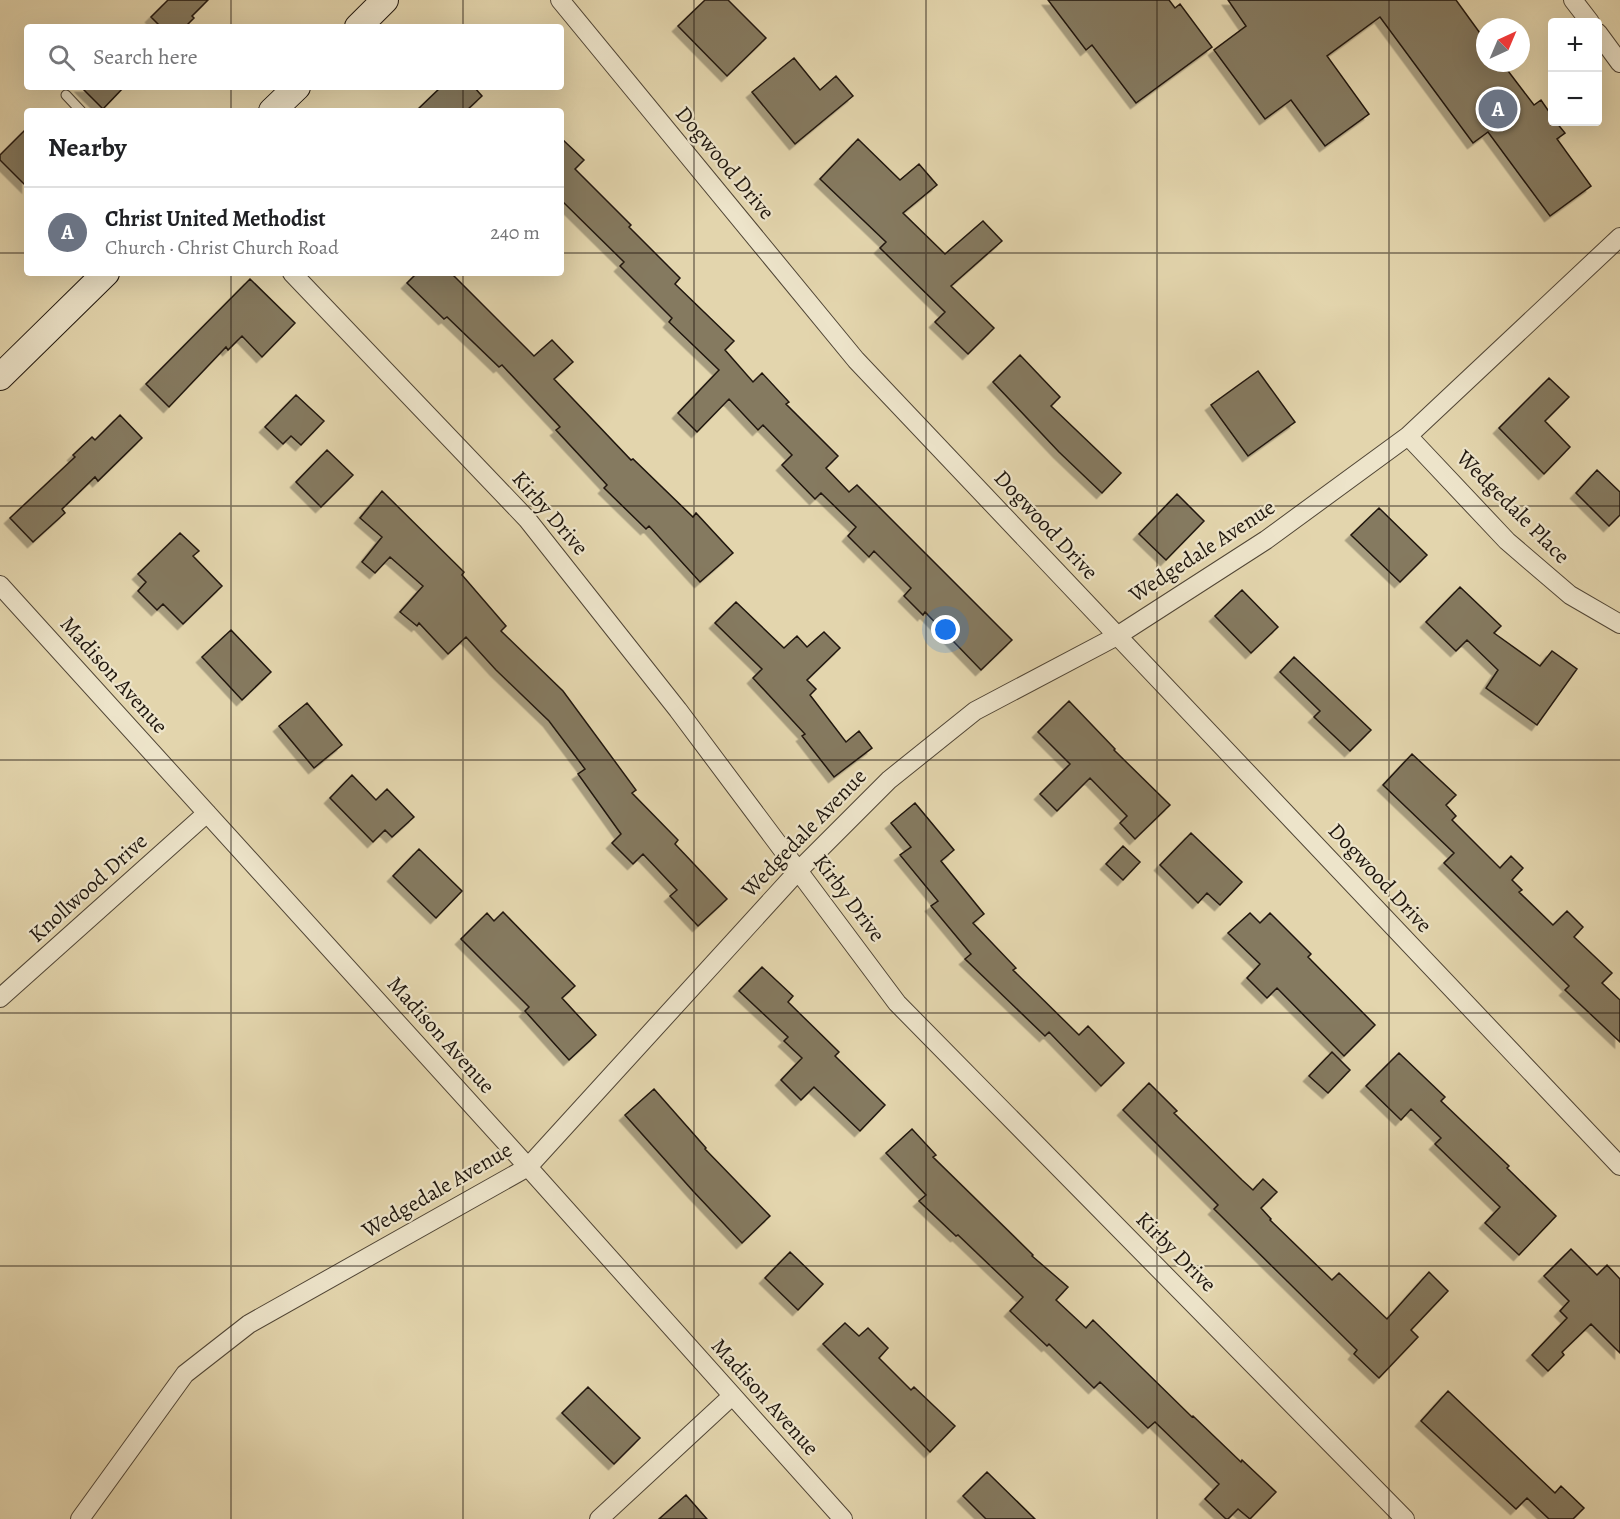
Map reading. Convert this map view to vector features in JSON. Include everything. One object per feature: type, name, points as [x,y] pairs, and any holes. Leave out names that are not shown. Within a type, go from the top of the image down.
[{"type":"main road","points":[[361,24],[385,0]]},
{"type":"main road","points":[[275,108],[294,90]]},
{"type":"main road","points":[[0,377],[103,276]]},
{"type":"street","name":"Dogwood Drive","points":[[560,0],[856,360],[1620,1166]]},
{"type":"street","points":[[1573,0],[1587,18]]},
{"type":"street","points":[[1602,38],[1620,63]]},
{"type":"street","name":"Wedgedale Avenue","points":[[80,1519],[185,1374],[249,1324],[528,1167],[798,871],[890,780],[975,711],[1117,636],[1266,540],[1408,436],[1620,237]]},
{"type":"street","name":"Kirby Drive","points":[[295,276],[527,519],[678,710],[897,1004],[1405,1519]]},
{"type":"street","name":"Wedgedale Place","points":[[1408,436],[1507,541],[1570,595],[1620,624]]},
{"type":"street","name":"Madison Avenue","points":[[0,585],[528,1167],[843,1519]]},
{"type":"street","name":"Knollwood Drive","points":[[0,998],[207,813]]},
{"type":"street","points":[[599,1519],[732,1396]]},
{"type":"lane","points":[[66,95],[78,108]]},
{"type":"building","points":[[168,0],[208,0],[192,16],[194,18],[188,24],[158,24],[151,17]]},
{"type":"building","points":[[705,0],[728,0],[766,38],[727,76],[678,26]]},
{"type":"building","points":[[1048,0],[1169,0],[1175,8],[1180,4],[1212,47],[1136,103],[1092,45],[1086,50]]},
{"type":"building","points":[[1228,0],[1456,0],[1476,28],[1476,72],[1509,72],[1534,105],[1541,100],[1548,110],[1548,126],[1559,126],[1565,133],[1557,139],[1591,186],[1550,216],[1488,132],[1473,143],[1380,17],[1327,56],[1369,114],[1325,146],[1291,100],[1265,119],[1214,50],[1246,26]]},
{"type":"building","points":[[794,58],[820,90],[836,76],[853,96],[795,144],[752,92]]},
{"type":"building","points":[[84,90],[121,90],[104,108]]},
{"type":"building","points":[[438,90],[477,90],[482,96],[469,108],[419,108]]},
{"type":"building","points":[[24,131],[24,184],[0,160],[0,155]]},
{"type":"building","points":[[858,139],[900,180],[919,164],[937,185],[903,213],[945,254],[983,221],[1002,241],[951,286],[994,328],[968,354],[935,322],[945,312],[880,248],[886,242],[820,179]]},
{"type":"building","points":[[564,141],[584,160],[575,169],[680,278],[675,284],[734,341],[725,350],[753,382],[762,373],[789,402],[786,404],[838,456],[826,468],[849,492],[857,485],[1012,640],[981,670],[925,612],[923,615],[904,596],[911,588],[874,551],[869,557],[848,536],[856,527],[821,493],[815,499],[782,465],[792,455],[763,425],[758,430],[729,399],[697,432],[678,413],[719,370],[669,322],[672,318],[620,266],[624,262],[564,203]]},
{"type":"building","points":[[414,276],[454,276],[534,356],[552,340],[573,362],[554,379],[631,460],[633,459],[693,517],[696,513],[733,553],[700,582],[649,526],[646,529],[604,488],[607,485],[556,430],[560,427],[502,365],[499,367],[447,317],[444,319],[407,283]]},
{"type":"building","points":[[250,279],[295,323],[262,357],[242,336],[228,350],[226,347],[169,407],[146,384]]},
{"type":"building","points":[[1020,355],[1060,397],[1051,406],[1121,473],[1102,493],[1059,452],[993,382]]},
{"type":"building","points":[[1258,371],[1295,422],[1248,456],[1211,405]]},
{"type":"building","points":[[1549,378],[1569,397],[1545,421],[1570,447],[1544,474],[1499,428]]},
{"type":"building","points":[[296,395],[324,421],[301,445],[291,436],[283,444],[265,427]]},
{"type":"building","points":[[120,415],[142,438],[98,481],[95,477],[62,509],[65,513],[33,542],[10,518],[75,457],[73,455],[92,437],[95,440]]},
{"type":"building","points":[[327,450],[353,475],[321,507],[296,482]]},
{"type":"building","points":[[1597,470],[1620,492],[1620,515],[1609,526],[1576,493]]},
{"type":"building","points":[[382,491],[464,572],[462,575],[506,626],[501,631],[563,691],[636,790],[632,793],[678,840],[675,844],[727,899],[698,926],[670,896],[677,890],[643,854],[633,864],[612,843],[621,834],[578,774],[585,769],[549,721],[496,670],[466,637],[448,654],[419,623],[417,626],[400,612],[423,586],[390,557],[375,573],[362,562],[382,537],[360,518]]},
{"type":"building","points":[[1177,494],[1204,521],[1166,560],[1139,534]]},
{"type":"building","points":[[1379,508],[1427,555],[1400,582],[1351,535]]},
{"type":"building","points":[[180,533],[199,551],[193,556],[222,586],[183,624],[163,604],[157,610],[138,591],[146,582],[138,574]]},
{"type":"building","points":[[1460,587],[1501,626],[1494,633],[1540,666],[1552,651],[1577,669],[1537,725],[1486,688],[1498,670],[1467,640],[1456,651],[1426,622]]},
{"type":"building","points":[[1242,590],[1278,627],[1251,653],[1215,616]]},
{"type":"building","points":[[736,602],[784,648],[797,636],[807,647],[824,632],[840,648],[807,680],[816,689],[810,695],[846,742],[859,731],[872,748],[834,777],[802,736],[805,734],[753,678],[762,669],[715,623]]},
{"type":"building","points":[[231,630],[271,672],[242,700],[202,657]]},
{"type":"building","points":[[1294,657],[1371,730],[1350,751],[1314,717],[1320,711],[1280,672]]},
{"type":"building","points":[[1069,701],[1114,750],[1170,805],[1135,839],[1120,823],[1127,816],[1090,778],[1057,811],[1040,794],[1070,764],[1038,732]]},
{"type":"building","points":[[307,703],[342,745],[314,768],[279,726]]},
{"type":"building","points":[[1412,754],[1456,795],[1446,805],[1456,816],[1452,820],[1500,868],[1511,856],[1523,868],[1512,880],[1522,890],[1519,892],[1553,925],[1567,911],[1583,927],[1574,937],[1612,973],[1602,983],[1620,1000],[1620,1042],[1565,990],[1569,986],[1444,863],[1454,853],[1383,785]]},
{"type":"building","points":[[352,775],[376,800],[387,789],[414,817],[392,837],[385,830],[373,842],[330,798]]},
{"type":"building","points":[[915,803],[954,850],[941,861],[984,914],[973,923],[1016,968],[1013,970],[1079,1035],[1088,1026],[1124,1063],[1101,1086],[1049,1032],[1045,1036],[965,959],[971,954],[931,906],[938,901],[900,855],[911,847],[891,823]]},
{"type":"building","points":[[1191,833],[1242,882],[1220,905],[1207,893],[1198,903],[1160,865]]},
{"type":"building","points":[[1123,846],[1140,862],[1123,880],[1106,864]]},
{"type":"building","points":[[419,849],[462,891],[436,918],[393,876]]},
{"type":"building","points":[[503,912],[575,986],[562,998],[596,1035],[569,1060],[525,1011],[529,1007],[461,939],[487,913],[494,921]]},
{"type":"building","points":[[1250,913],[1260,923],[1270,913],[1311,954],[1308,957],[1375,1025],[1344,1056],[1277,988],[1267,998],[1247,978],[1260,964],[1228,933]]},
{"type":"building","points":[[762,967],[793,996],[788,1002],[839,1052],[835,1056],[885,1105],[860,1131],[814,1087],[801,1100],[781,1080],[802,1058],[784,1041],[788,1037],[739,991]]},
{"type":"building","points":[[1332,1052],[1350,1070],[1328,1093],[1309,1076]]},
{"type":"building","points":[[1399,1053],[1445,1097],[1441,1101],[1509,1166],[1507,1168],[1556,1216],[1519,1255],[1485,1223],[1500,1207],[1435,1144],[1441,1138],[1411,1109],[1401,1120],[1366,1086]]},
{"type":"building","points":[[1149,1083],[1177,1111],[1174,1113],[1253,1190],[1263,1179],[1277,1192],[1261,1208],[1270,1220],[1332,1280],[1339,1273],[1387,1319],[1429,1272],[1448,1291],[1411,1330],[1418,1337],[1379,1378],[1354,1354],[1357,1350],[1214,1209],[1218,1205],[1123,1110]]},
{"type":"building","points":[[654,1089],[705,1149],[770,1216],[742,1243],[625,1115]]},
{"type":"building","points":[[912,1129],[936,1155],[933,1157],[1032,1256],[1068,1287],[1056,1300],[1086,1328],[1093,1320],[1192,1417],[1276,1492],[1250,1519],[1238,1509],[1226,1519],[1205,1499],[1219,1484],[1155,1422],[1148,1428],[1100,1382],[1094,1388],[1049,1344],[1047,1346],[1010,1311],[1023,1297],[919,1201],[926,1195],[886,1153]]},
{"type":"building","points":[[1571,1249],[1597,1275],[1607,1265],[1620,1279],[1620,1353],[1591,1324],[1562,1352],[1564,1355],[1548,1371],[1532,1355],[1567,1318],[1560,1311],[1569,1301],[1544,1276]]},
{"type":"building","points":[[790,1252],[823,1284],[798,1310],[765,1278]]},
{"type":"building","points":[[845,1323],[859,1336],[868,1328],[888,1348],[879,1358],[911,1390],[914,1387],[955,1426],[930,1452],[823,1344]]},
{"type":"building","points":[[588,1387],[640,1438],[614,1464],[562,1413]]},
{"type":"building","points":[[1448,1391],[1555,1493],[1561,1486],[1584,1508],[1573,1519],[1549,1519],[1527,1498],[1516,1509],[1421,1421]]},
{"type":"building","points":[[987,1472],[1035,1519],[986,1519],[963,1496]]},
{"type":"building","points":[[686,1495],[707,1519],[659,1519]]},
{"type":"place","name":"Christ United Methodist","points":[[1498,109]]}]
